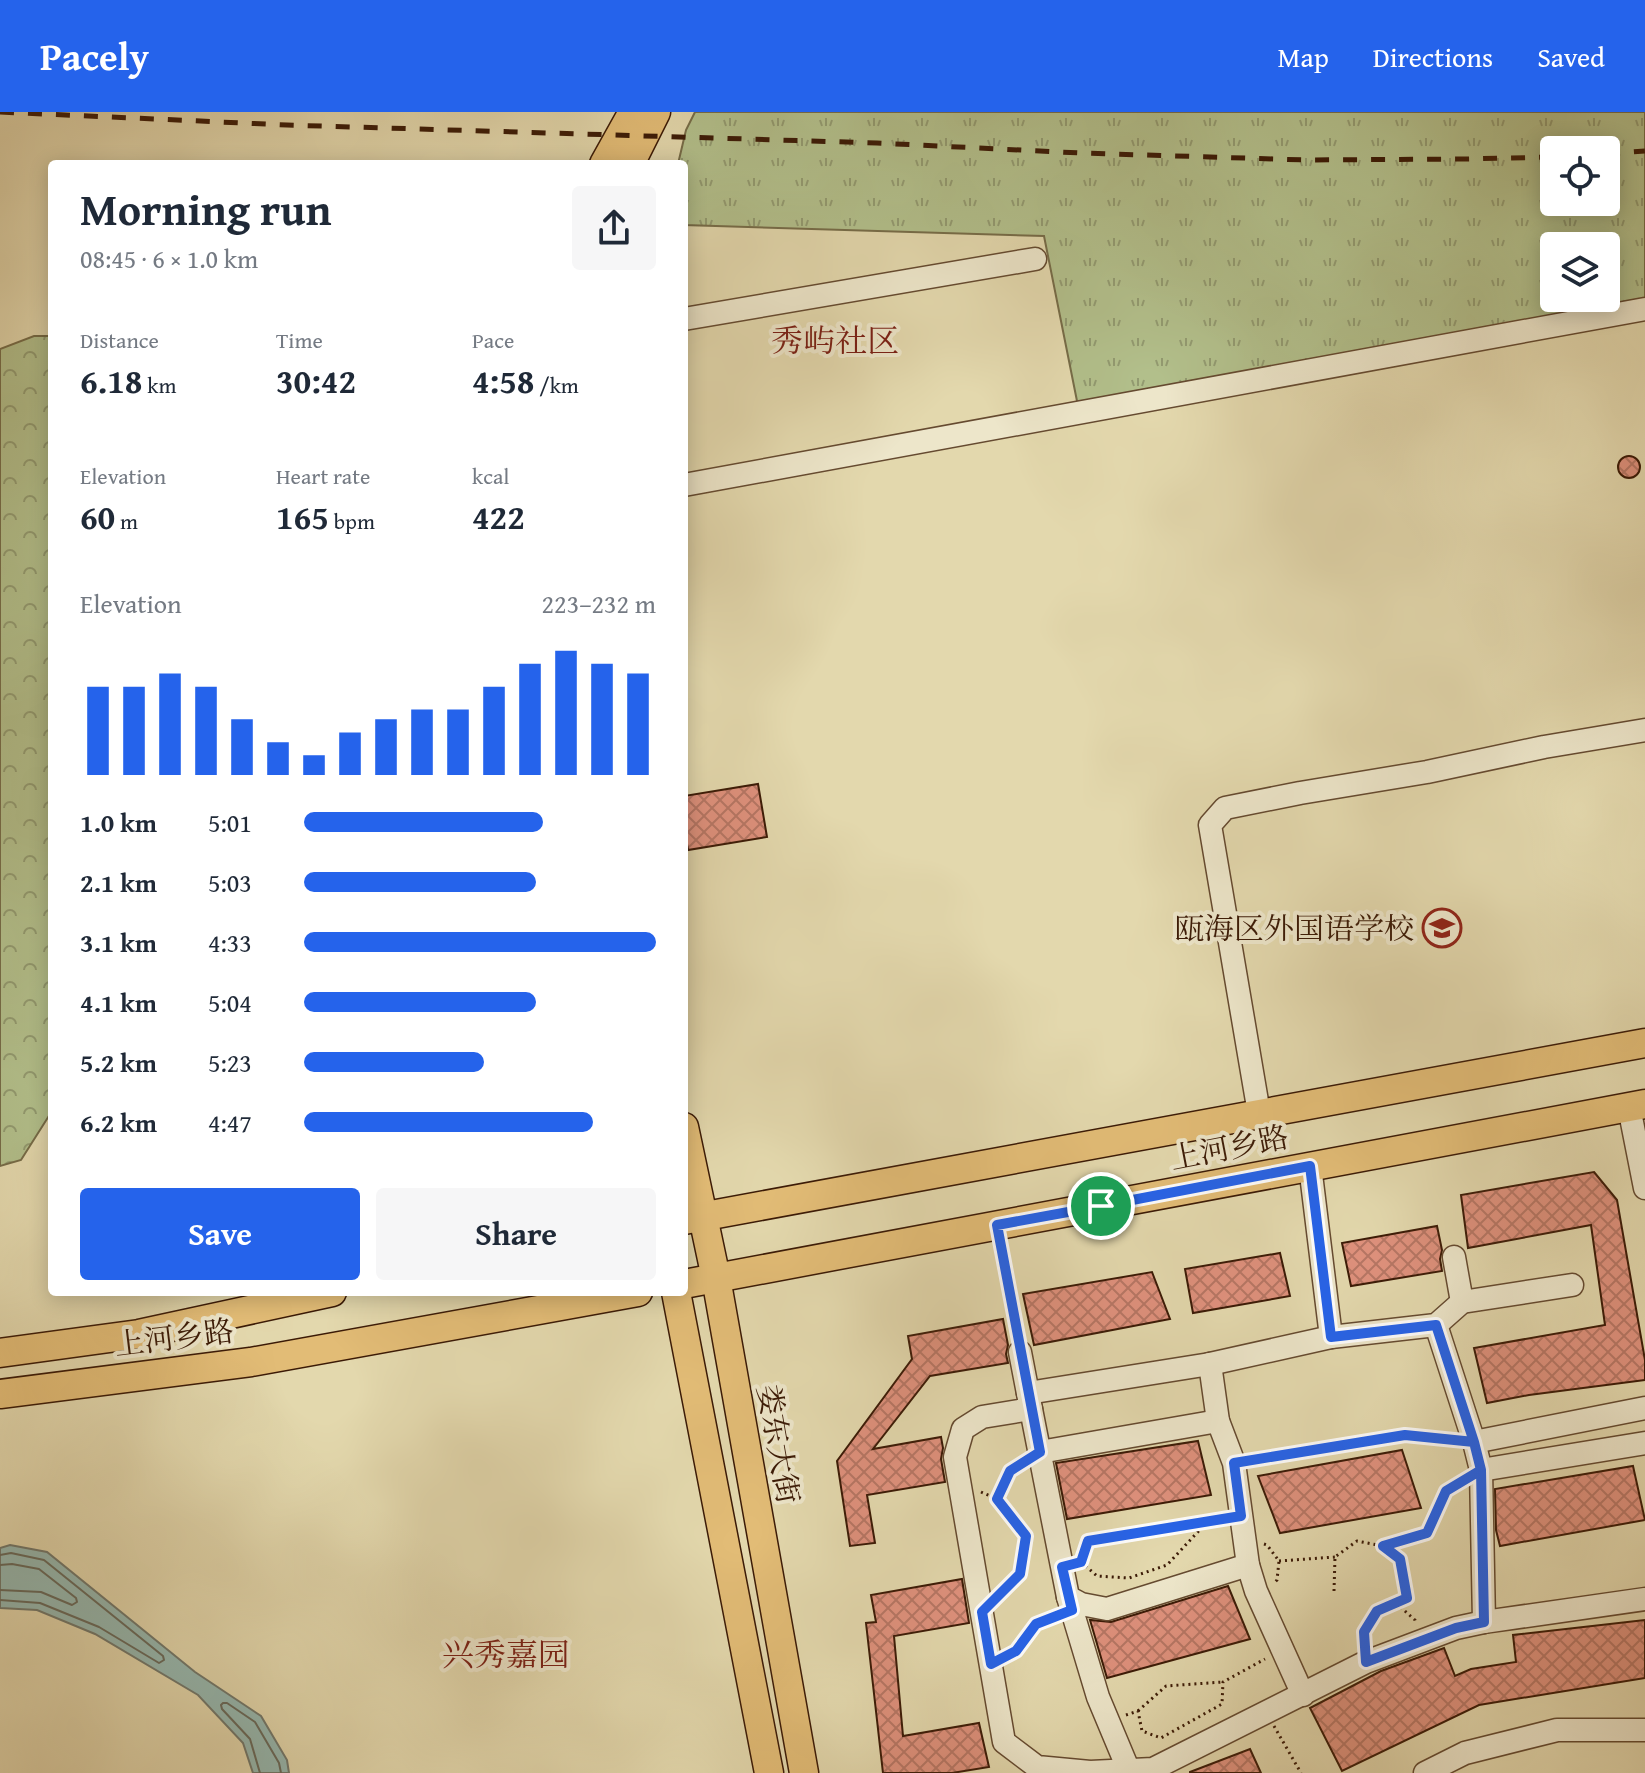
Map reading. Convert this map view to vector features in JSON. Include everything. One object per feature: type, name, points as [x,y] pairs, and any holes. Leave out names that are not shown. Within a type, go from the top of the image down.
[{"type":"main road","points":[[606,160],[633,112]]},
{"type":"main road","points":[[632,160],[656,112]]},
{"type":"main road","name":"上河乡路","points":[[693,1218],[1645,1043]]},
{"type":"main road","name":"上河乡路","points":[[688,1283],[1637,1105]]},
{"type":"main road","name":"娄东大街","points":[[688,1167],[693,1218],[716,1278],[804,1773]]},
{"type":"main road","name":"上河乡路","points":[[0,1353],[139,1334],[314,1296]]},
{"type":"main road","name":"上河乡路","points":[[0,1394],[251,1362],[616,1296]]},
{"type":"main road","points":[[677,1296],[769,1773]]},
{"type":"street","points":[[688,318],[1035,259]]},
{"type":"street","points":[[688,484],[1645,309]]},
{"type":"street","points":[[1259,1113],[1210,825],[1225,808],[1645,730]]},
{"type":"street","points":[[1637,1105],[1645,1188]]},
{"type":"street","points":[[1310,1166],[1331,1337]]},
{"type":"street","points":[[1454,1257],[1462,1302]]},
{"type":"street","points":[[1572,1285],[1462,1302],[1436,1325],[1331,1337],[1030,1401],[982,1417],[963,1429],[955,1457],[1004,1742],[1037,1767],[1090,1772],[1153,1769],[1366,1662],[1456,1628],[1645,1599]]},
{"type":"street","points":[[1436,1325],[1481,1470],[1484,1622]]},
{"type":"street","points":[[1020,1352],[1040,1452],[1072,1564],[1070,1604],[1098,1697],[1129,1771]]},
{"type":"street","points":[[1210,1364],[1218,1421],[1234,1463],[1248,1565],[1256,1591],[1303,1695]]},
{"type":"street","points":[[1474,1442],[1645,1408]]},
{"type":"street","points":[[1040,1452],[1218,1421]]},
{"type":"street","points":[[1481,1470],[1645,1443]]},
{"type":"street","points":[[1070,1604],[1107,1609],[1248,1565]]},
{"type":"street","points":[[1425,1773],[1465,1753],[1557,1730],[1645,1730]]},
{"type":"path","points":[[997,1225],[1020,1352]]},
{"type":"path","points":[[1234,1463],[1405,1435],[1474,1442]]},
{"type":"path","points":[[997,1499],[1010,1471],[1040,1452]]},
{"type":"path","points":[[1383,1546],[1427,1533],[1446,1491],[1481,1470]]},
{"type":"path","points":[[959,1481],[997,1499],[1026,1536],[1020,1574],[982,1612]]},
{"type":"path","points":[[1208,1521],[1167,1565],[1129,1578],[1097,1576],[1072,1564],[1088,1541],[1208,1521],[1241,1516]]},
{"type":"path","points":[[1279,1561],[1335,1557],[1357,1541],[1383,1546],[1400,1559],[1407,1598],[1377,1611],[1364,1632],[1366,1662]]},
{"type":"path","points":[[1334,1591],[1335,1557]]},
{"type":"path","points":[[1396,1603],[1415,1620],[1419,1642]]},
{"type":"path","points":[[991,1664],[1016,1651],[1036,1624],[1070,1604]]},
{"type":"path","points":[[1107,1720],[1138,1711],[1166,1686],[1223,1682],[1283,1650]]},
{"type":"path","points":[[1138,1711],[1142,1731],[1161,1738],[1222,1704],[1223,1682]]},
{"type":"path","points":[[1266,1713],[1301,1773]]},
{"type":"green space","points":[[695,112],[1645,112],[1645,303],[1620,308],[1620,232],[1540,232],[1540,312],[1595,312],[1078,406],[1044,236],[688,225],[688,160],[679,160],[686,130]]},
{"type":"green space","points":[[34,336],[48,336],[48,1117],[21,1160],[0,1166],[0,349]]},
{"type":"water","points":[[10,1545],[47,1552],[195,1672],[261,1716],[287,1760],[289,1773],[253,1773],[243,1743],[198,1695],[95,1634],[37,1610],[0,1608],[0,1548]]},
{"type":"building","points":[[1629,456],[1640,467],[1629,478],[1618,467]]},
{"type":"building","points":[[758,784],[767,837],[688,850],[688,795]]},
{"type":"building","points":[[1594,1172],[1617,1200],[1645,1360],[1645,1380],[1487,1403],[1474,1348],[1605,1325],[1591,1225],[1468,1248],[1461,1195]]},
{"type":"building","points":[[1437,1226],[1442,1271],[1351,1286],[1342,1243]]},
{"type":"building","points":[[1280,1253],[1290,1296],[1193,1313],[1185,1269]]},
{"type":"building","points":[[1152,1272],[1170,1319],[1034,1345],[1023,1294]]},
{"type":"building","points":[[1003,1319],[1008,1363],[930,1376],[873,1449],[941,1437],[945,1482],[867,1495],[875,1543],[850,1546],[837,1461],[912,1359],[908,1336]]},
{"type":"building","points":[[1198,1441],[1211,1495],[1067,1519],[1056,1463]]},
{"type":"building","points":[[1402,1450],[1421,1508],[1280,1533],[1258,1476]]},
{"type":"building","points":[[1633,1466],[1645,1520],[1500,1546],[1496,1530],[1495,1489]]},
{"type":"building","points":[[962,1579],[969,1623],[894,1636],[903,1736],[979,1723],[989,1767],[952,1773],[883,1773],[866,1623],[876,1622],[871,1595]]},
{"type":"building","points":[[1228,1586],[1250,1639],[1107,1678],[1090,1620],[1111,1622]]},
{"type":"building","points":[[1645,1620],[1645,1678],[1479,1705],[1342,1771],[1310,1708],[1381,1671],[1444,1648],[1455,1676],[1471,1669],[1516,1662],[1513,1635]]},
{"type":"building","points":[[1250,1749],[1261,1773],[1190,1773],[1190,1772]]},
{"type":"railway","points":[[0,112],[287,125],[1307,160],[1540,157]]},
{"type":"railway","points":[[1620,153],[1645,151]]},
{"type":"place","name":"瓯海区外国语学校","points":[[1442,928]]},
{"type":"district","name":"秀屿社区","points":[[835,340]]},
{"type":"district","name":"兴秀嘉园","points":[[506,1654]]},
{"type":"route","points":[[1101,1206],[997,1225],[1040,1452],[1010,1471],[997,1499],[1026,1536],[1020,1574],[982,1612],[991,1664],[1016,1651],[1036,1624],[1072,1610],[1062,1567],[1081,1562],[1088,1541],[1241,1516],[1234,1463],[1405,1435],[1474,1442],[1481,1470],[1446,1491],[1427,1533],[1383,1546],[1400,1559],[1407,1598],[1377,1611],[1364,1632],[1366,1662],[1456,1628],[1484,1622],[1481,1470],[1474,1442],[1436,1325],[1331,1337],[1310,1166],[1101,1206]]}]
